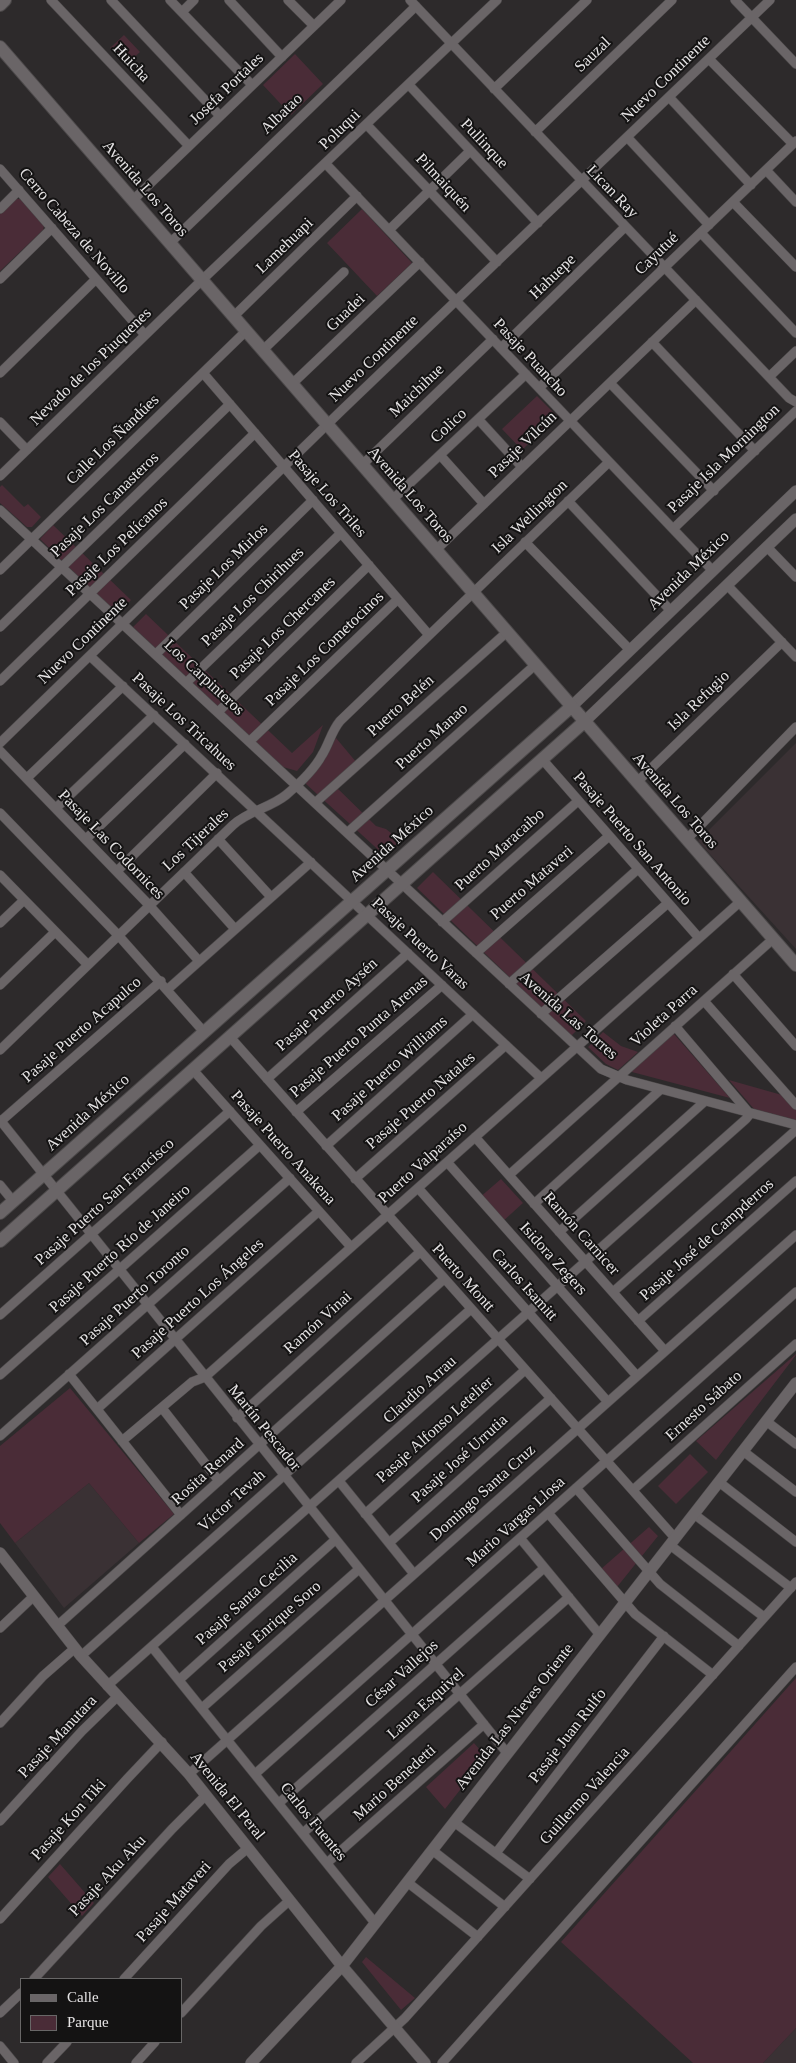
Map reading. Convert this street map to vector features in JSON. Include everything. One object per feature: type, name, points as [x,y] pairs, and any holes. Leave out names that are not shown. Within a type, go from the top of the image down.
[{"type":"main road","points":[[0,5],[5,0]]},
{"type":"main road","name":"Avenida Los Toros","points":[[0,47],[796,965]]},
{"type":"main road","name":"Avenida México","points":[[0,1213],[571,707]]},
{"type":"main road","points":[[0,1241],[584,722]]},
{"type":"street","name":"Huicha","points":[[51,0],[189,146]]},
{"type":"street","points":[[111,0],[220,116]]},
{"type":"street","points":[[170,0],[252,85]]},
{"type":"street","points":[[182,12],[194,0]]},
{"type":"street","points":[[229,0],[282,57]]},
{"type":"street","points":[[288,0],[314,26]]},
{"type":"street","name":"Josefa Portales","points":[[133,200],[341,0]]},
{"type":"street","points":[[482,0],[490,8]]},
{"type":"street","name":"Poluqui","points":[[202,280],[497,0]]},
{"type":"street","points":[[494,89],[587,0]]},
{"type":"street","name":"Sauzal","points":[[535,132],[672,0]]},
{"type":"street","points":[[735,0],[796,64]]},
{"type":"street","name":"Nuevo Continente","points":[[0,743],[284,466],[770,0]]},
{"type":"street","name":"Lican Ray","points":[[413,3],[581,182],[789,398],[796,402]]},
{"type":"street","name":"Albatao","points":[[170,242],[413,3]]},
{"type":"street","points":[[709,59],[794,143]]},
{"type":"street","name":"Pullinque","points":[[408,85],[538,223]]},
{"type":"street","points":[[669,97],[751,185]]},
{"type":"street","name":"Pilmaiquén","points":[[367,125],[497,262]]},
{"type":"street","points":[[627,138],[709,225]]},
{"type":"street","name":"Cayutué","points":[[539,388],[794,143]]},
{"type":"street","points":[[389,230],[470,151]]},
{"type":"street","name":"Pasaje Puancho","points":[[326,164],[713,571]]},
{"type":"street","name":"Cerro Cabeza de Novillo","points":[[0,169],[145,336]]},
{"type":"street","points":[[766,170],[796,202]]},
{"type":"street","points":[[0,209],[19,190]]},
{"type":"street","name":"Lamehuapi","points":[[234,316],[357,196]]},
{"type":"street","points":[[733,202],[796,267]]},
{"type":"street","name":"Hahuepe","points":[[501,348],[625,227]]},
{"type":"street","points":[[0,279],[52,228]]},
{"type":"street","points":[[701,233],[796,333]]},
{"type":"street","name":"Guadei","points":[[292,384],[420,262]]},
{"type":"street","points":[[263,350],[344,272]]},
{"type":"street","points":[[0,372],[96,279]]},
{"type":"street","name":"Nevado de los Piuquenes","points":[[0,476],[202,280]]},
{"type":"street","name":"Pasaje Vilcún","points":[[436,550],[696,300]]},
{"type":"street","name":"Calle Los Ñandúes","points":[[0,570],[246,331]]},
{"type":"street","name":"Maichihue","points":[[362,465],[493,339]]},
{"type":"street","points":[[652,342],[755,451]]},
{"type":"street","points":[[769,377],[796,351]]},
{"type":"street","name":"Pasaje Los Triles","points":[[203,373],[429,635]]},
{"type":"street","name":"Colico","points":[[392,500],[526,374]]},
{"type":"street","points":[[610,382],[714,490]]},
{"type":"street","name":"Pasaje Los Canasteros","points":[[0,627],[230,404]]},
{"type":"street","name":"Pasaje Isla Mornington","points":[[673,529],[796,411]]},
{"type":"street","points":[[478,419],[522,467]]},
{"type":"street","points":[[0,422],[27,450]]},
{"type":"street","name":"Pasaje Los Pelícanos","points":[[0,681],[255,433]]},
{"type":"street","points":[[440,455],[484,504]]},
{"type":"street","name":"Isla Wellington","points":[[473,593],[609,462]]},
{"type":"street","name":"Avenida México","points":[[571,707],[796,491]]},
{"type":"street","name":"Pasaje Los Mirlos","points":[[156,654],[313,500]]},
{"type":"street","points":[[568,501],[671,610]]},
{"type":"street","name":"Los Carpinteros","points":[[0,510],[388,870]]},
{"type":"street","points":[[584,722],[796,519]]},
{"type":"street","name":"Pasaje Los Chirihues","points":[[187,682],[341,533]]},
{"type":"street","points":[[526,542],[630,650]]},
{"type":"street","points":[[767,547],[796,577]]},
{"type":"street","name":"Pasaje Los Chercanes","points":[[218,712],[369,565]]},
{"type":"street","points":[[727,585],[796,657]]},
{"type":"street","name":"Los Tijerales","points":[[0,1050],[238,820],[279,800],[297,784],[319,760],[331,733],[340,721],[473,593]]},
{"type":"street","name":"Pasaje Los Cometocinos","points":[[250,741],[398,599]]},
{"type":"street","name":"Puerto Belén","points":[[316,802],[507,632]]},
{"type":"street","name":"Isla Refugio","points":[[637,782],[782,642]]},
{"type":"street","name":"Pasaje Los Tricahues","points":[[90,656],[257,811]]},
{"type":"street","name":"Puerto Manao","points":[[348,832],[536,666]]},
{"type":"street","points":[[27,778],[122,686]]},
{"type":"street","points":[[56,808],[154,715]]},
{"type":"street","points":[[687,839],[796,727]]},
{"type":"street","points":[[86,839],[184,744]]},
{"type":"street","name":"Pasaje Las Codornices","points":[[0,751],[117,871],[200,961]]},
{"type":"street","name":"Pasaje Puerto San Antonio","points":[[542,759],[699,938]]},
{"type":"street","points":[[117,871],[216,773]]},
{"type":"street","name":"Puerto Maracaibo","points":[[442,922],[578,801]]},
{"type":"street","name":"Pasaje Puerto Varas","points":[[257,811],[541,1078]]},
{"type":"street","points":[[0,814],[118,935],[161,981],[204,1032]]},
{"type":"street","name":"Puerto Mataveri","points":[[476,953],[609,836]]},
{"type":"street","points":[[218,839],[272,897]]},
{"type":"street","points":[[168,989],[311,862]]},
{"type":"street","points":[[509,984],[638,869]]},
{"type":"street","name":"Avenida Las Torres","points":[[388,870],[601,1069],[618,1077],[660,1090],[796,1125]]},
{"type":"street","points":[[184,872],[235,929]]},
{"type":"street","points":[[0,875],[88,965]]},
{"type":"street","points":[[0,923],[24,900]]},
{"type":"street","name":"Puerto Valparaíso","points":[[122,1441],[192,1382],[205,1377],[741,901]]},
{"type":"street","points":[[541,1014],[668,903]]},
{"type":"street","points":[[0,985],[55,932]]},
{"type":"street","name":"Violeta Parra","points":[[509,1175],[773,938]]},
{"type":"street","name":"Pasaje Puerto Aysén","points":[[267,1079],[408,953]]},
{"type":"street","points":[[733,974],[796,1046]]},
{"type":"street","name":"Pasaje Puerto Acapulco","points":[[1,1120],[161,981]]},
{"type":"street","name":"Pasaje Puerto Punta Arenas","points":[[296,1112],[442,985]]},
{"type":"street","points":[[704,1000],[796,1105]]},
{"type":"street","name":"Pasaje Puerto Williams","points":[[326,1146],[473,1014]]},
{"type":"street","points":[[675,1026],[750,1114]]},
{"type":"street","name":"Puerto Montt","points":[[230,1037],[632,1490],[673,1541],[764,1618]]},
{"type":"street","name":"Pasaje Puerto Natales","points":[[356,1179],[506,1046]]},
{"type":"street","name":"Pasaje Puerto Anakena","points":[[193,1070],[351,1247]]},
{"type":"street","points":[[534,1204],[660,1090]]},
{"type":"street","points":[[559,1232],[704,1102]]},
{"type":"street","name":"Pasaje Puerto San Francisco","points":[[0,1315],[230,1110]]},
{"type":"street","name":"Claudio Arrau","points":[[107,1686],[741,1125],[750,1114]]},
{"type":"street","name":"Martín Pescador","points":[[1,1120],[259,1446],[507,1754]]},
{"type":"street","points":[[613,1292],[796,1130]]},
{"type":"street","name":"Ramón Carnicer","points":[[475,1137],[665,1351]]},
{"type":"street","name":"Pasaje Puerto Río de Janeiro","points":[[0,1375],[260,1145]]},
{"type":"street","name":"Isidora Zegers","points":[[447,1162],[637,1376]]},
{"type":"street","name":"Pasaje Puerto Toronto","points":[[0,1436],[290,1178]]},
{"type":"street","name":"Pasaje José de Campderros","points":[[638,1321],[796,1181]]},
{"type":"street","points":[[0,1185],[13,1201]]},
{"type":"street","name":"Carlos Isamitt","points":[[418,1188],[608,1402]]},
{"type":"street","name":"Pasaje Puerto Los Ángeles","points":[[97,1410],[319,1211]]},
{"type":"street","name":"Domingo Santa Cruz","points":[[189,1774],[796,1235]]},
{"type":"street","name":"Ramón Vinai","points":[[237,1418],[420,1252]]},
{"type":"street","name":"Rosita Renard","points":[[58,1626],[444,1279]]},
{"type":"street","name":"Mario Vargas Llosa","points":[[255,1774],[796,1292]]},
{"type":"street","name":"Víctor Tevah","points":[[0,1724],[43,1676],[78,1652],[283,1476],[471,1309]]},
{"type":"street","name":"Ernesto Sábato","points":[[632,1490],[796,1344]]},
{"type":"street","name":"Pasaje Alfonso Letelier","points":[[365,1514],[525,1370]]},
{"type":"street","points":[[69,1374],[182,1515]]},
{"type":"street","name":"Avenida Las Nieves Oriente","points":[[251,2063],[342,1966],[766,1421],[794,1389]]},
{"type":"street","name":"Pasaje José Urrutia","points":[[389,1543],[551,1398]]},
{"type":"street","points":[[162,1408],[219,1482]]},
{"type":"street","points":[[766,1421],[796,1444]]},
{"type":"street","points":[[743,1451],[796,1492]]},
{"type":"street","points":[[339,1481],[414,1574]]},
{"type":"street","points":[[719,1482],[796,1542]]},
{"type":"street","points":[[576,1488],[660,1584],[738,1646]]},
{"type":"street","points":[[548,1513],[635,1614],[713,1675]]},
{"type":"street","points":[[694,1514],[793,1585]]},
{"type":"street","points":[[520,1538],[600,1634]]},
{"type":"street","name":"Pasaje Santa Cecilia","points":[[179,1680],[335,1540]]},
{"type":"street","name":"Avenida El Peral","points":[[0,1553],[107,1686],[162,1742],[189,1774],[342,1966],[425,2063]]},
{"type":"street","name":"César Vallejos","points":[[279,1803],[544,1568]]},
{"type":"street","name":"Pasaje Enrique Soro","points":[[202,1708],[359,1569]]},
{"type":"street","name":"Guillermo Valencia","points":[[356,2063],[396,2029],[793,1585]]},
{"type":"street","points":[[0,1628],[34,1596]]},
{"type":"street","name":"Laura Esquivel","points":[[303,1833],[569,1597]]},
{"type":"street","name":"Pasaje Juan Rulfo","points":[[496,1853],[664,1636]]},
{"type":"street","name":"Carlos Fuentes","points":[[152,1647],[375,1923]]},
{"type":"street","points":[[442,2063],[796,1666]]},
{"type":"street","name":"Pasaje Manutara","points":[[0,1821],[82,1731],[118,1696]]},
{"type":"street","name":"Mario Benedetti","points":[[327,1863],[484,1724]]},
{"type":"street","name":"Pasaje Kon Tiki","points":[[0,1918],[162,1742]]},
{"type":"street","name":"Pasaje Aku Aku","points":[[35,1978],[172,1829],[206,1795]]},
{"type":"street","points":[[454,1822],[530,1879]]},
{"type":"street","name":"Pasaje Mataveri","points":[[125,1978],[229,1864],[248,1848]]},
{"type":"street","points":[[432,1850],[505,1907]]},
{"type":"street","points":[[407,1882],[478,1937]]},
{"type":"street","points":[[182,2012],[261,1926],[290,1900]]},
{"type":"street","points":[[0,2013],[20,1994]]},
{"type":"street","points":[[47,2063],[66,2043]]},
{"type":"street","points":[[136,2063],[154,2043]]},
{"type":"street","points":[[0,2046],[14,2063]]},
{"type":"shaded area","points":[[796,743],[796,949],[698,841]]},
{"type":"shaded area","points":[[89,1483],[139,1543],[64,1608],[15,1543]]},
{"type":"shaded area","points":[[796,2028],[796,2063],[763,2063]]},
{"type":"green space","points":[[124,35],[140,52],[126,65],[110,48]]},
{"type":"green space","points":[[295,54],[323,84],[291,115],[263,85]]},
{"type":"green space","points":[[15,199],[20,199],[44,226],[43,230],[0,271],[0,214]]},
{"type":"green space","points":[[362,209],[412,263],[377,296],[327,243]]},
{"type":"green space","points":[[537,396],[557,416],[522,450],[502,429]]},
{"type":"green space","points":[[2,485],[24,507],[28,504],[41,517],[32,527],[27,527],[0,503],[0,487]]},
{"type":"green space","points":[[53,525],[131,600],[117,614],[40,539]]},
{"type":"green space","points":[[146,614],[292,753],[323,725],[313,752],[297,771],[283,767],[133,627]]},
{"type":"green space","points":[[336,738],[357,763],[333,784],[376,826],[386,829],[401,841],[384,855],[306,784],[306,780],[316,770]]},
{"type":"green space","points":[[433,872],[586,1021],[571,1036],[417,888]]},
{"type":"green space","points":[[603,1032],[621,1046],[638,1052],[618,1070],[606,1064],[588,1047]]},
{"type":"green space","points":[[670,1034],[674,1034],[730,1098],[632,1072],[632,1068]]},
{"type":"green space","points":[[729,1080],[796,1099],[796,1120],[754,1109]]},
{"type":"green space","points":[[501,1179],[523,1203],[501,1223],[479,1198]]},
{"type":"green space","points":[[796,1355],[716,1460],[696,1441]]},
{"type":"green space","points":[[70,1388],[174,1514],[139,1543],[89,1483],[15,1543],[0,1523],[0,1446]]},
{"type":"green space","points":[[690,1454],[708,1472],[676,1504],[658,1486]]},
{"type":"green space","points":[[649,1527],[658,1536],[617,1587],[601,1569]]},
{"type":"green space","points":[[796,1678],[796,2028],[763,2063],[693,2063],[561,1942]]},
{"type":"green space","points":[[474,1743],[486,1757],[445,1809],[426,1787]]},
{"type":"green space","points":[[60,1864],[94,1903],[82,1916],[48,1877]]},
{"type":"green space","points":[[366,1957],[415,1998],[401,2010],[362,1962]]}]
